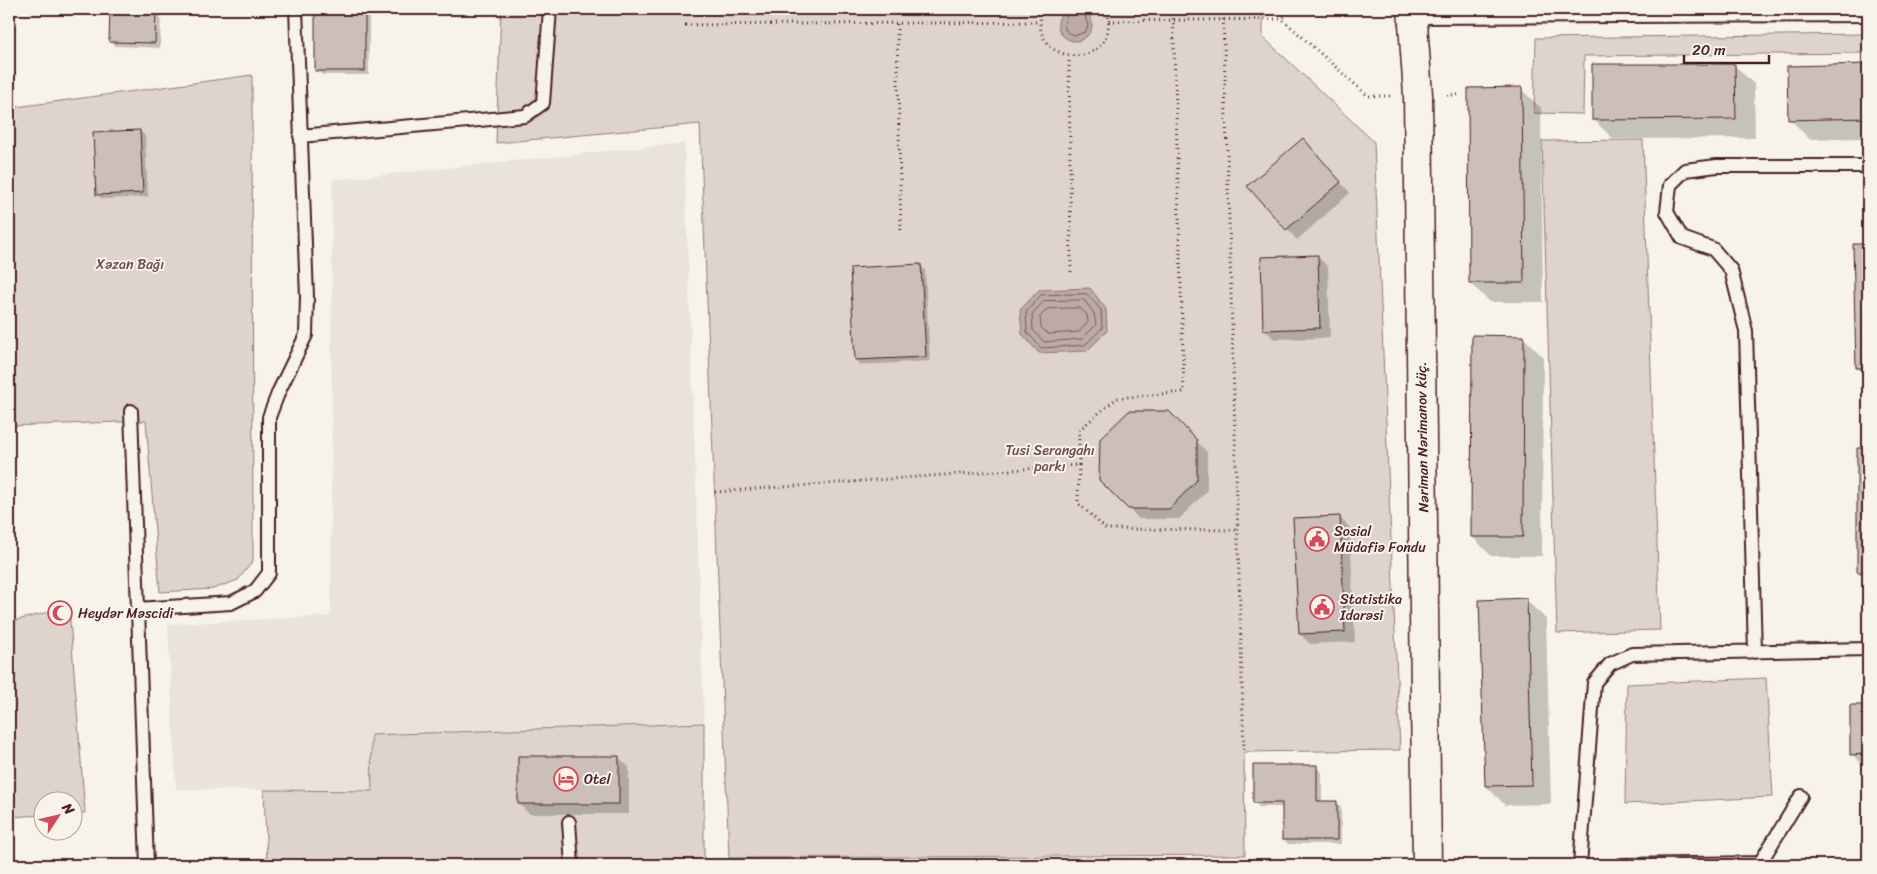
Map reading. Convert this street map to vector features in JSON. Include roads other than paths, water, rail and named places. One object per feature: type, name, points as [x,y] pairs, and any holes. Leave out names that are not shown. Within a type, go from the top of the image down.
[{"type":"street","points":[[1412,10],[1868,9]]},
{"type":"street","name":"Nəriman Nərimanov küç.","points":[[1412,10],[1418,96],[1428,865]]},
{"type":"lane","points":[[137,609],[231,603],[255,591],[269,573],[269,417],[279,391],[306,335],[307,297],[296,9]]},
{"type":"lane","points":[[300,136],[525,116],[543,103],[550,9]]},
{"type":"lane","points":[[1755,652],[1746,331],[1732,270],[1713,249],[1682,238],[1667,212],[1670,185],[1685,170],[1717,166],[1868,166]]},
{"type":"lane","points":[[131,411],[147,865]]},
{"type":"lane","points":[[1580,865],[1594,682],[1610,664],[1632,654],[1868,649]]},
{"type":"lane","points":[[1621,865],[1760,864],[1801,796]]},
{"type":"lane","points":[[569,822],[572,865]]},
{"type":"water","points":[[1075,7],[1082,8],[1087,12],[1091,17],[1091,31],[1087,36],[1082,40],[1075,41],[1068,40],[1063,36],[1059,31],[1058,24],[1059,17],[1063,12],[1068,8]]},
{"type":"water","points":[[1090,288],[1106,309],[1107,331],[1087,351],[1039,353],[1022,334],[1020,310],[1039,290]]},
{"type":"place","name":"Sosial Müdafiə Fondu","points":[[1317,539]]},
{"type":"place","name":"Statistika Idarəsi","points":[[1322,607]]},
{"type":"place","name":"Heydər Məscidi","points":[[60,613]]},
{"type":"place","name":"Otel","points":[[566,779]]},
{"type":"park label","name":"Xəzan Bağı","points":[[130,264]]},
{"type":"park label","name":"Tusi Serangahı parkı","points":[[1050,458]]}]
